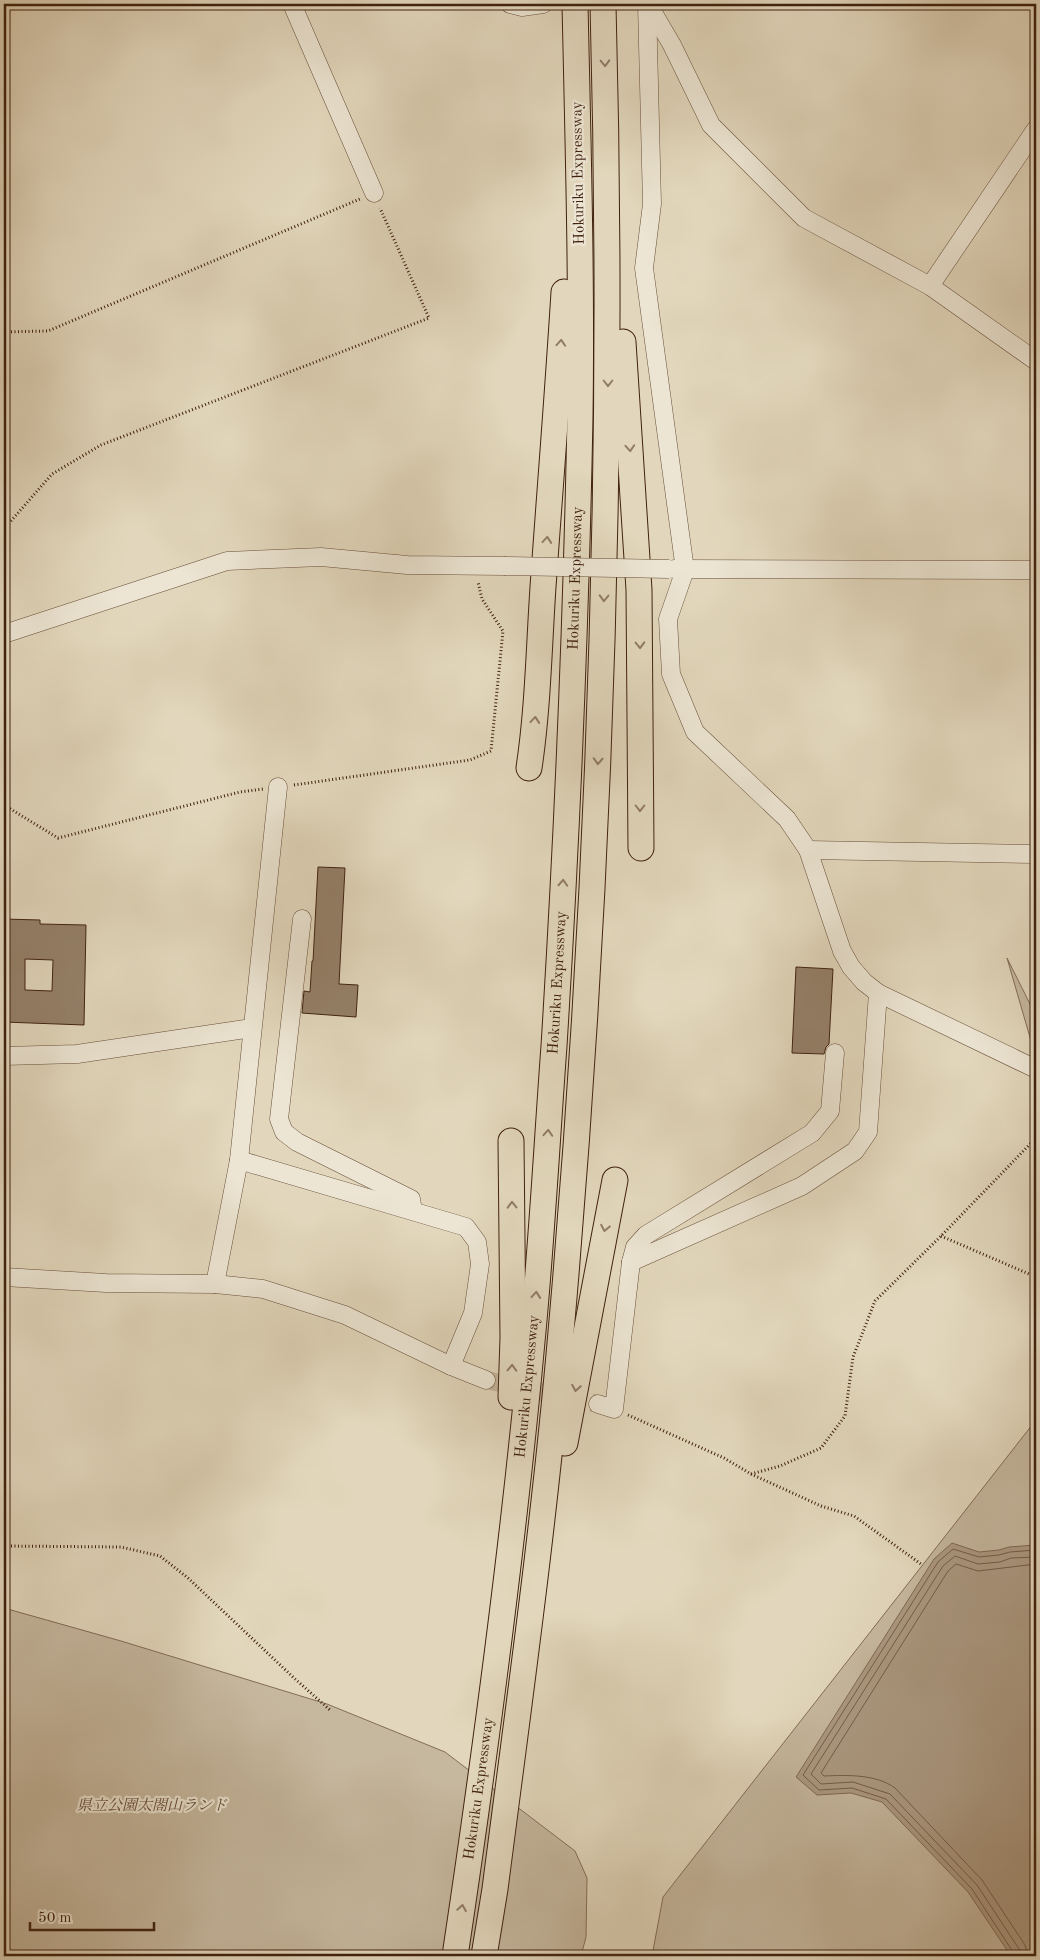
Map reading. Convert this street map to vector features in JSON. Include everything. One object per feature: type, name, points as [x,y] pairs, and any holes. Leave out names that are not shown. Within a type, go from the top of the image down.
[{"type":"highway","name":"Hokuriku Expressway","points":[[484,1956],[495,1889],[550,1447],[572,1203],[589,943],[602,684],[605,540],[608,290],[607,103],[604,9]]},
{"type":"highway","name":"Hokuriku Expressway","points":[[455,1956],[493,1678],[522,1442],[544,1199],[573,691],[580,416],[580,248],[574,10]]},
{"type":"highway","points":[[529,768],[536,715],[567,247],[574,10]]},
{"type":"highway","points":[[607,103],[639,590],[640,848]]},
{"type":"highway","points":[[493,1678],[511,1416],[513,1338],[511,1142]]},
{"type":"highway","points":[[495,1889],[518,1767],[563,1456],[615,1180]]},
{"type":"street","points":[[292,4],[374,193]]},
{"type":"street","points":[[510,4],[522,6],[543,4]]},
{"type":"street","points":[[1036,361],[930,286],[804,218],[710,125],[672,45],[647,4],[652,204],[644,268],[677,570],[668,619],[671,674],[695,732],[787,819],[808,850],[842,951],[851,968],[878,993],[1036,1069]]},
{"type":"street","points":[[930,286],[1036,129]]},
{"type":"street","points":[[4,634],[227,561],[321,557],[407,565],[677,570],[1036,570]]},
{"type":"street","points":[[215,1284],[239,1160],[278,787]]},
{"type":"street","points":[[808,850],[1036,854]]},
{"type":"street","points":[[302,919],[279,1119],[284,1132],[297,1142],[411,1199],[413,1211]]},
{"type":"street","points":[[632,1262],[802,1186],[855,1151],[868,1132],[878,993]]},
{"type":"street","points":[[4,1056],[77,1054],[252,1028]]},
{"type":"street","points":[[606,1406],[634,1247],[646,1234],[812,1133],[830,1110],[835,1053]]},
{"type":"street","points":[[239,1160],[466,1228],[477,1242],[480,1264],[473,1312],[452,1366]]},
{"type":"street","points":[[4,1276],[106,1282],[215,1284],[263,1289],[345,1314],[452,1366],[486,1380]]},
{"type":"path","points":[[4,332],[48,331],[374,193],[429,318],[101,445],[52,474],[4,529]]},
{"type":"path","points":[[4,805],[58,838],[240,792],[470,760],[491,751],[503,631],[482,599],[474,566]]},
{"type":"path","points":[[751,1474],[780,1466],[821,1448],[846,1416],[853,1357],[875,1300],[941,1236],[1036,1138]]},
{"type":"path","points":[[941,1236],[1036,1277]]},
{"type":"path","points":[[606,1406],[724,1458],[751,1474],[821,1506],[854,1516],[921,1564]]},
{"type":"path","points":[[4,1546],[121,1547],[160,1556],[188,1578],[330,1710]]},
{"type":"green space","points":[[1007,958],[1036,1016],[1036,1058]]},
{"type":"green space","points":[[1036,1420],[1036,1956],[652,1956],[663,1897]]},
{"type":"green space","name":"県立公園太閤山ランド","points":[[4,1608],[121,1641],[327,1704],[445,1752],[575,1851],[587,1878],[586,1937],[581,1956],[4,1956]]},
{"type":"water","points":[[952,1543],[979,1552],[1036,1545],[1036,1956],[1011,1956],[968,1892],[882,1802],[851,1793],[817,1795],[796,1777],[934,1559]]},
{"type":"building","points":[[318,867],[345,868],[339,984],[358,985],[356,1017],[302,1013],[304,991],[310,992]]},
{"type":"building","points":[[4,919],[40,920],[40,924],[86,925],[84,1025],[4,1022]],"holes":[[[25,959],[53,960],[52,991],[25,990]]]},
{"type":"building","points":[[796,967],[833,969],[829,1044],[824,1054],[792,1053]]},
{"type":"tunnel","points":[[486,1380],[598,1404]]}]
